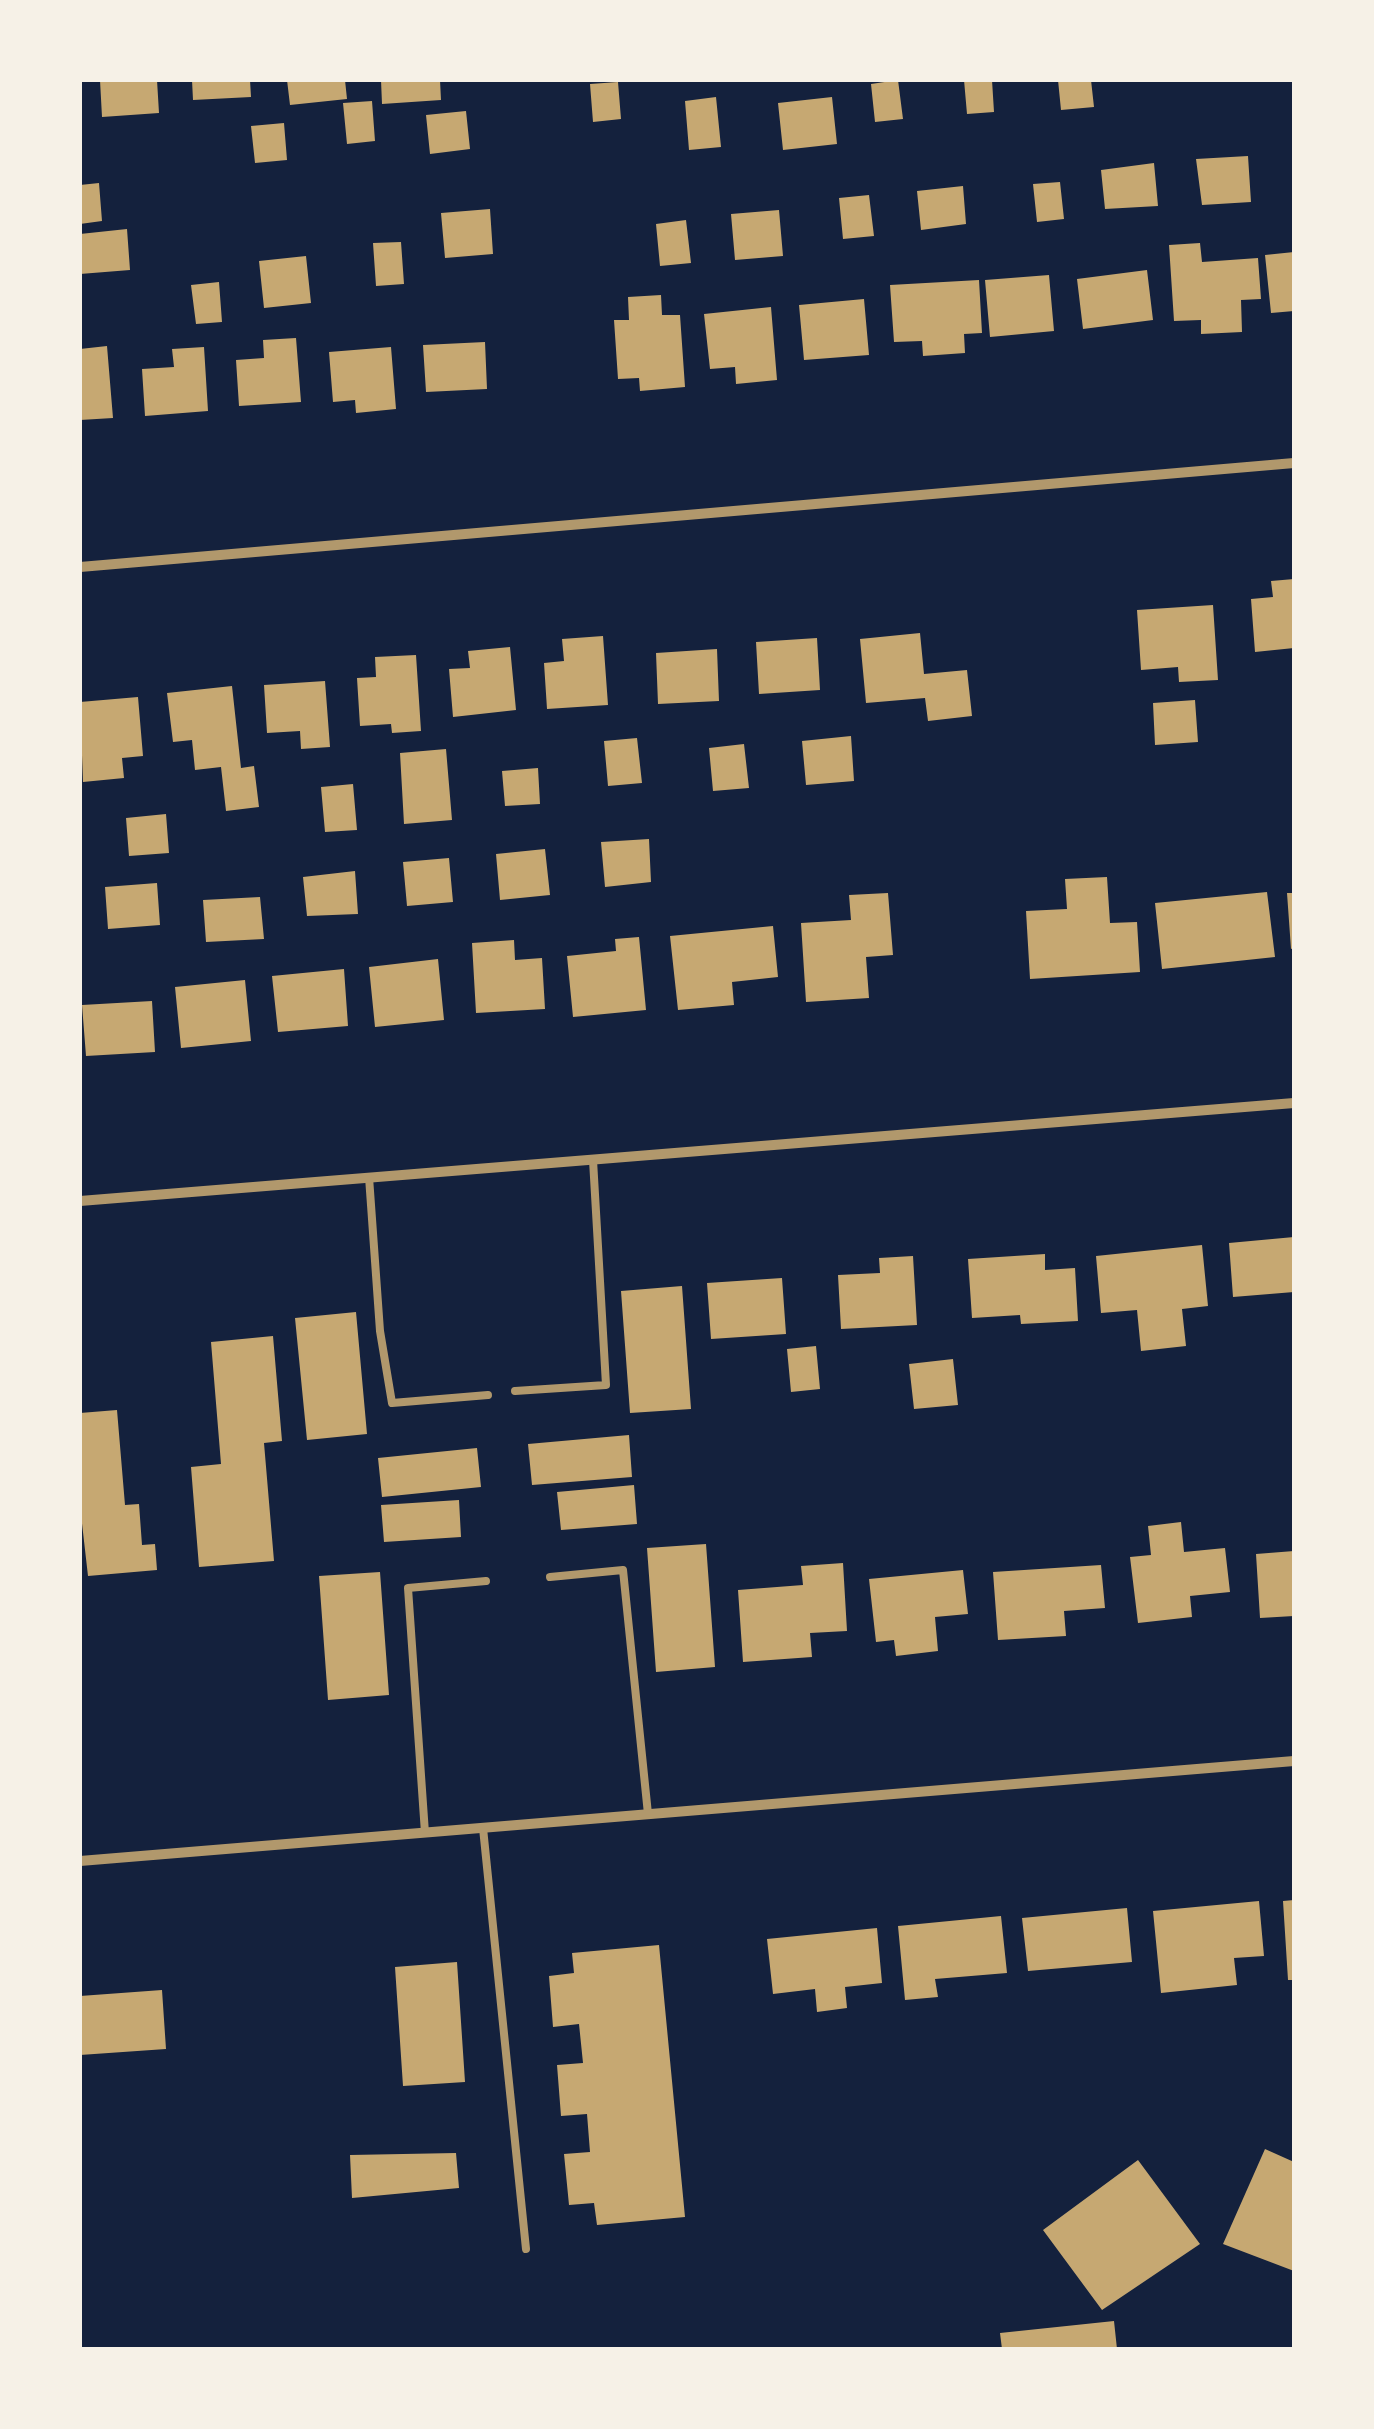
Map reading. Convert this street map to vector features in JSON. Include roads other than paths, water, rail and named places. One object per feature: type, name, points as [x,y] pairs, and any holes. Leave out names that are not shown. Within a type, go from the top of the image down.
[{"type":"street","points":[[80,567],[1294,463]]},
{"type":"street","points":[[80,1201],[1294,1103]]},
{"type":"street","points":[[80,1861],[1294,1761]]},
{"type":"lane","points":[[515,1391],[606,1385],[593,1160]]},
{"type":"lane","points":[[369,1178],[380,1330],[392,1403],[488,1395]]},
{"type":"lane","points":[[550,1576],[623,1570],[648,1814]]},
{"type":"lane","points":[[424,1832],[408,1588],[486,1582]]},
{"type":"lane","points":[[483,1828],[526,2249]]}]
